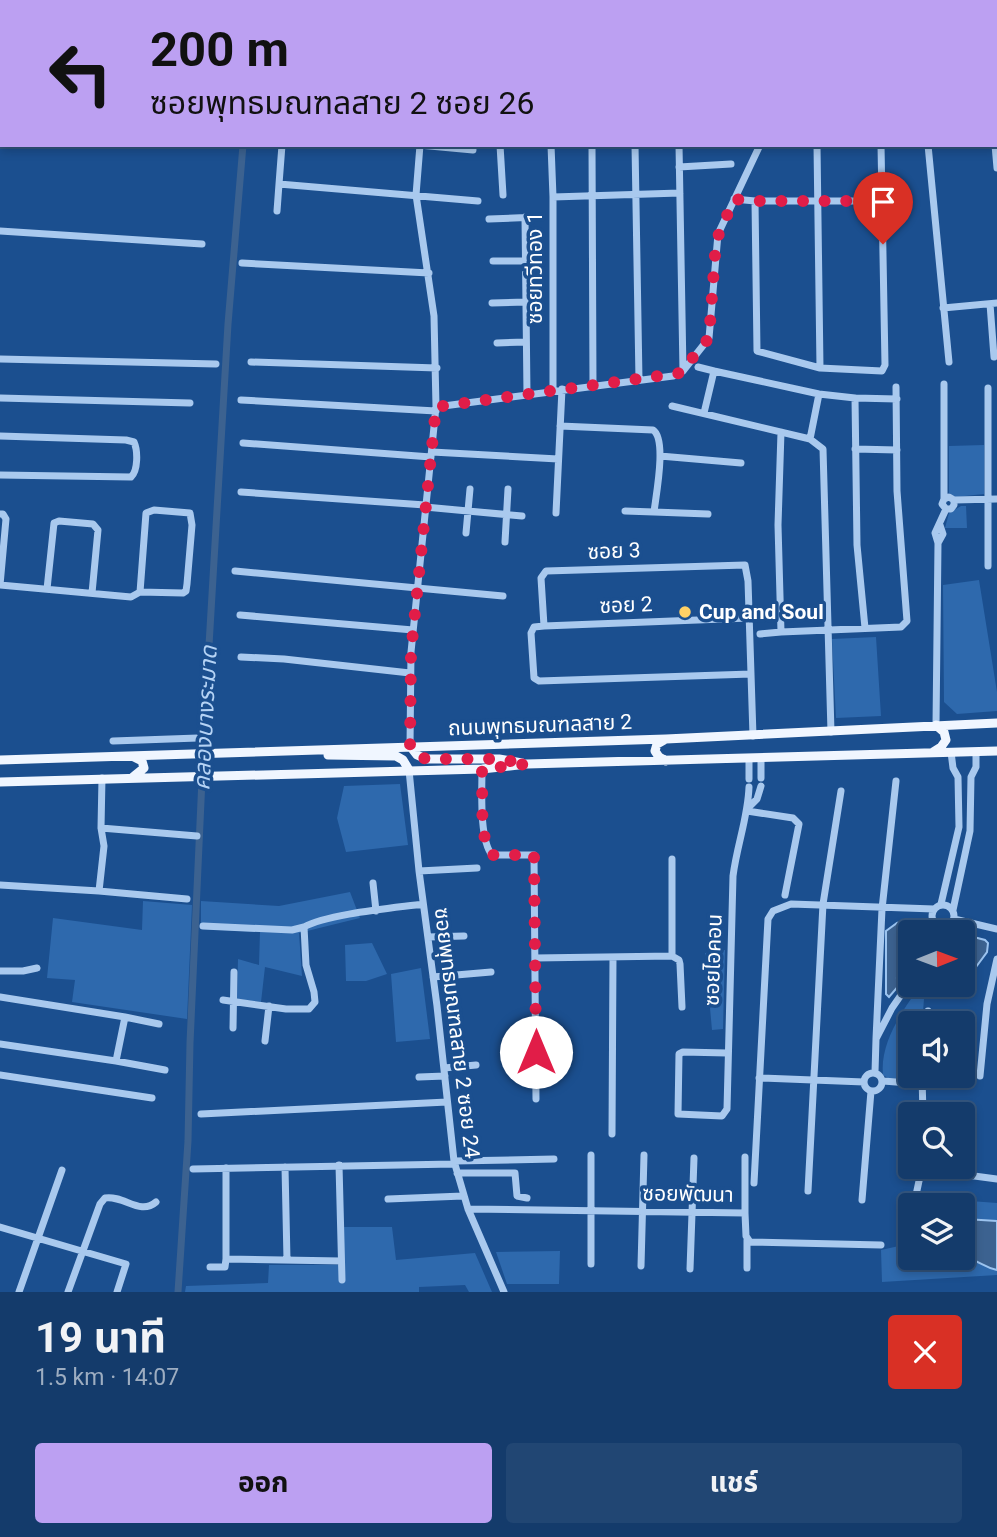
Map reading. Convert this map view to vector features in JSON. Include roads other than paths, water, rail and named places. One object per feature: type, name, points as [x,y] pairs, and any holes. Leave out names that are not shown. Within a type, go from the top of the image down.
[{"type":"main road","name":"ถนนพุทธมณฑลสาย 2","points":[[0,760],[753,736],[997,723]]},
{"type":"main road","points":[[932,752],[946,740],[944,732],[936,726]]},
{"type":"main road","points":[[666,739],[657,744],[655,751],[659,758],[669,762]]},
{"type":"main road","points":[[410,746],[416,755],[426,759],[499,759],[527,764]]},
{"type":"main road","points":[[299,750],[322,755],[391,755],[403,760],[409,770]]},
{"type":"main road","name":"ถนนพุทธมณฑลสาย 2","points":[[0,782],[997,751]]},
{"type":"main road","points":[[132,756],[142,761],[144,768],[132,778]]},
{"type":"street","points":[[277,211],[282,147]]},
{"type":"street","points":[[410,746],[410,673],[416,588],[436,409],[437,368],[429,273],[416,195],[419,147]]},
{"type":"street","points":[[441,147],[473,150]]},
{"type":"street","points":[[500,147],[503,195]]},
{"type":"street","name":"ซอยทวีทอง 1","points":[[551,147],[553,390]]},
{"type":"street","points":[[592,147],[593,386]]},
{"type":"street","points":[[635,147],[639,380]]},
{"type":"street","points":[[679,147],[684,370]]},
{"type":"street","points":[[241,400],[436,409],[553,390],[673,376],[684,370],[709,338],[716,241],[759,147]]},
{"type":"street","points":[[817,147],[820,368]]},
{"type":"street","points":[[755,201],[756,349],[766,355],[820,368],[879,372],[884,368],[881,147]]},
{"type":"street","points":[[928,147],[949,362]]},
{"type":"street","points":[[995,147],[997,168]]},
{"type":"street","points":[[679,167],[731,164]]},
{"type":"street","points":[[279,184],[478,201]]},
{"type":"street","points":[[553,197],[680,193]]},
{"type":"street","points":[[734,199],[905,201]]},
{"type":"street","points":[[489,219],[538,216]]},
{"type":"street","points":[[525,217],[527,394]]},
{"type":"street","points":[[0,231],[202,244]]},
{"type":"street","points":[[494,261],[525,261]]},
{"type":"street","points":[[242,263],[429,273]]},
{"type":"street","points":[[492,303],[526,302]]},
{"type":"street","points":[[943,308],[993,303],[994,357]]},
{"type":"street","points":[[497,342],[526,342]]},
{"type":"street","points":[[0,359],[216,364]]},
{"type":"street","points":[[251,362],[437,368]]},
{"type":"street","points":[[698,367],[819,394],[897,399]]},
{"type":"street","points":[[704,413],[714,371]]},
{"type":"street","points":[[944,384],[942,504],[946,509]]},
{"type":"street","points":[[760,634],[901,627],[907,621],[897,491],[896,387]]},
{"type":"street","points":[[988,388],[988,566]]},
{"type":"street","points":[[556,513],[562,389]]},
{"type":"street","points":[[810,439],[819,394]]},
{"type":"street","points":[[0,398],[190,403]]},
{"type":"street","points":[[855,398],[857,545],[865,628]]},
{"type":"street","points":[[672,406],[810,439],[820,444],[825,456],[831,732]]},
{"type":"street","points":[[560,426],[653,430],[660,438],[654,512]]},
{"type":"street","points":[[781,432],[778,526],[781,632]]},
{"type":"street","points":[[0,436],[125,440],[134,442],[136,447],[135,471],[131,477],[0,475]]},
{"type":"street","points":[[243,443],[558,459]]},
{"type":"street","points":[[855,449],[897,450]]},
{"type":"street","points":[[660,456],[741,463]]},
{"type":"street","points":[[466,533],[470,489]]},
{"type":"street","points":[[505,542],[508,489]]},
{"type":"street","points":[[241,492],[522,516]]},
{"type":"street","points":[[944,499],[997,499]]},
{"type":"street","points":[[946,509],[953,507],[954,500]]},
{"type":"street","points":[[936,726],[938,543],[943,534],[940,525],[946,509]]},
{"type":"street","points":[[0,514],[6,519],[0,585],[131,597],[140,592],[180,594],[186,591],[191,516],[186,512],[151,510],[146,513],[140,592]]},
{"type":"street","points":[[625,511],[708,514]]},
{"type":"street","points":[[47,589],[52,526],[59,521],[82,523],[93,524],[97,528],[92,593]]},
{"type":"street","name":"ซอย 3","points":[[544,626],[541,578],[547,571],[741,564],[748,570],[750,618]]},
{"type":"street","points":[[235,571],[503,596]]},
{"type":"street","points":[[240,615],[413,630]]},
{"type":"street","points":[[750,618],[753,736]]},
{"type":"street","name":"ซอย 2","points":[[544,626],[750,618]]},
{"type":"street","points":[[544,626],[531,630],[534,678],[539,681],[751,674]]},
{"type":"street","points":[[241,657],[410,673]]},
{"type":"street","points":[[113,741],[198,738]]},
{"type":"street","points":[[151,740],[152,755]]},
{"type":"street","points":[[933,920],[959,827],[958,777],[953,768],[951,752]]},
{"type":"street","points":[[976,752],[976,767],[971,777],[970,831],[953,910],[954,919],[997,929]]},
{"type":"street","name":"ซอยไอคอน","points":[[727,1053],[683,1052],[677,1057],[678,1115],[725,1114],[727,1109],[733,876],[736,852],[748,810],[748,758]]},
{"type":"street","name":"ซอยไอคอน","points":[[748,810],[757,799],[761,782],[761,758]]},
{"type":"street","points":[[482,769],[484,833],[489,852],[492,855],[534,855],[536,1099]]},
{"type":"street","name":"ซอยพุทธมณฑลสาย 2 ซอย 24","points":[[409,770],[454,1162],[468,1209],[504,1292]]},
{"type":"street","points":[[958,777],[971,777]]},
{"type":"street","points":[[99,891],[104,846],[101,828],[102,778]]},
{"type":"street","points":[[875,1072],[882,909],[896,780]]},
{"type":"street","points":[[808,1191],[823,904],[841,791]]},
{"type":"street","points":[[748,810],[793,818],[799,824],[785,895]]},
{"type":"street","points":[[101,828],[197,836]]},
{"type":"street","points":[[672,859],[672,956]]},
{"type":"street","points":[[419,871],[477,868]]},
{"type":"street","points":[[373,883],[376,911]]},
{"type":"street","points":[[0,885],[187,899]]},
{"type":"street","points":[[203,926],[292,930],[314,923],[423,904]]},
{"type":"street","points":[[754,1183],[768,919],[773,911],[780,906],[823,904],[882,909],[946,905],[953,910]]},
{"type":"street","points":[[223,1000],[309,1009],[313,1006],[314,992],[306,965],[304,928]]},
{"type":"street","points":[[428,937],[464,936]]},
{"type":"street","points":[[535,958],[672,956],[679,960],[680,964],[682,1007]]},
{"type":"street","points":[[612,1134],[613,957]]},
{"type":"street","points":[[980,1076],[987,1004],[997,959]]},
{"type":"street","points":[[0,971],[37,968]]},
{"type":"street","points":[[233,1028],[234,972]]},
{"type":"street","points":[[433,977],[491,972]]},
{"type":"street","points":[[0,997],[159,1024]]},
{"type":"street","points":[[876,1039],[899,998]]},
{"type":"street","points":[[265,1041],[269,1006]]},
{"type":"street","points":[[116,1061],[125,1017]]},
{"type":"street","points":[[0,1044],[164,1070]]},
{"type":"street","points":[[419,1077],[476,1065]]},
{"type":"street","points":[[864,1082],[866,1076],[875,1072]]},
{"type":"street","points":[[875,1072],[883,1081]]},
{"type":"street","points":[[0,1075],[152,1098]]},
{"type":"street","points":[[760,1078],[864,1082]]},
{"type":"street","points":[[883,1081],[898,1081]]},
{"type":"street","points":[[870,1091],[880,1088],[883,1081]]},
{"type":"street","points":[[862,1200],[870,1091],[864,1082]]},
{"type":"street","points":[[201,1114],[447,1102]]},
{"type":"street","points":[[591,1155],[591,1264]]},
{"type":"street","points":[[641,1266],[643,1155]]},
{"type":"street","points":[[745,1213],[746,1157]]},
{"type":"street","points":[[690,1269],[694,1158]]},
{"type":"street","points":[[193,1169],[554,1159]]},
{"type":"street","points":[[339,1164],[342,1280]]},
{"type":"street","points":[[285,1167],[287,1261]]},
{"type":"street","points":[[210,1268],[226,1267],[226,1168]]},
{"type":"street","points":[[19,1292],[62,1170]]},
{"type":"street","points":[[457,1173],[515,1173],[517,1196],[527,1198]]},
{"type":"street","points":[[975,1176],[997,1179]]},
{"type":"street","points":[[68,1292],[100,1204],[105,1198],[114,1196],[143,1209],[150,1208],[156,1202]]},
{"type":"street","points":[[388,1199],[464,1196]]},
{"type":"street","name":"ซอยพัฒนา","points":[[468,1209],[745,1213],[747,1268]]},
{"type":"street","points":[[0,1227],[126,1264],[117,1292]]},
{"type":"street","points":[[747,1240],[881,1245]]},
{"type":"street","points":[[226,1259],[341,1261]]},
{"type":"waterway","name":"คลองบางระมาด","points":[[178,1292],[188,1141],[205,713],[228,324],[243,147]]},
{"type":"place","name":"Cup and Soul","points":[[685,612]]}]
